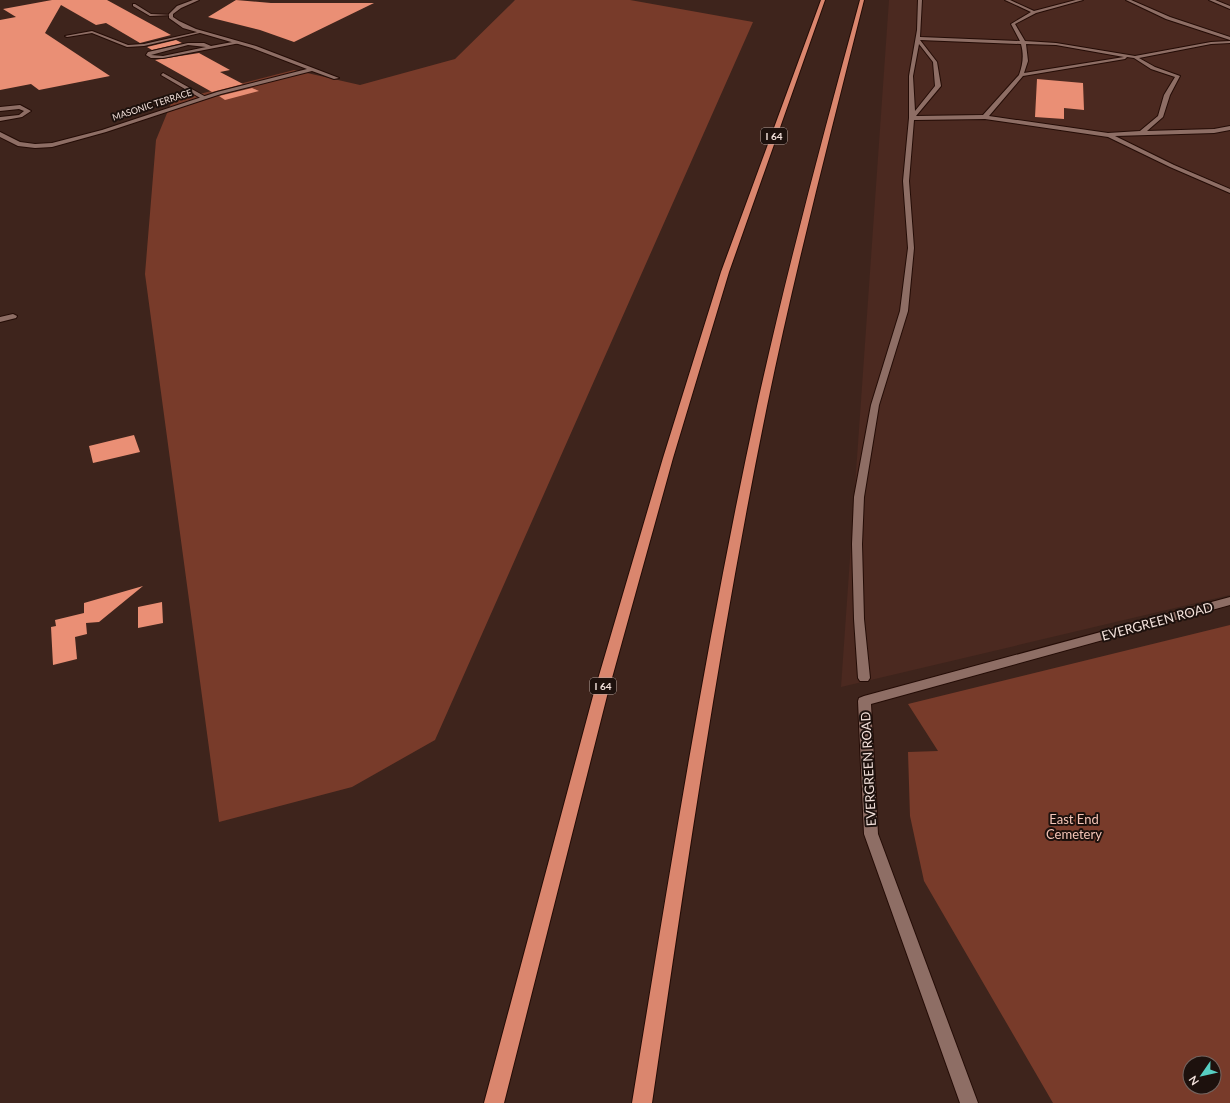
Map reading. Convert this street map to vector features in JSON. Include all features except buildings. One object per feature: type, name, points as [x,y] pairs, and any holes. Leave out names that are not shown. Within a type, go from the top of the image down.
[{"type":"highway","name":"I 64","points":[[494,1103],[600,696],[668,458],[725,272],[823,0]]},
{"type":"highway","points":[[642,1103],[708,694],[750,466],[790,279],[862,0]]},
{"type":"street","points":[[197,0],[179,6],[170,15],[178,22],[202,32],[238,42],[336,78]]},
{"type":"street","name":"MASONIC TERRACE","points":[[0,134],[18,144],[35,146],[52,144],[111,129],[204,98],[312,69]]},
{"type":"street","points":[[0,320],[13,316]]},
{"type":"street","name":"EVERGREEN ROAD","points":[[969,1103],[871,834],[864,701],[1230,601]]},
{"type":"lane","points":[[864,678],[859,619],[857,559],[859,497],[875,405],[904,312],[911,248],[906,181],[910,126],[912,118],[911,76],[917,38],[920,0]]},
{"type":"lane","points":[[1007,0],[1034,12]]},
{"type":"lane","points":[[985,117],[1021,75],[1024,69],[1027,53],[1024,43],[1013,24],[1034,12],[1081,0]]},
{"type":"lane","points":[[1128,0],[1168,18],[1230,40]]},
{"type":"lane","points":[[1211,0],[1230,8]]},
{"type":"lane","points":[[134,5],[150,15],[170,15]]},
{"type":"lane","points":[[67,36],[92,32],[127,46],[144,45],[202,32]]},
{"type":"lane","points":[[917,38],[1056,44],[1135,57],[1153,68],[1178,76],[1167,96],[1160,117],[1142,133]]},
{"type":"lane","points":[[912,118],[938,86],[935,62],[917,38]]},
{"type":"lane","points":[[1021,75],[1230,40]]},
{"type":"lane","points":[[210,47],[202,44],[193,44],[150,53],[148,55],[151,57],[163,57],[238,42]]},
{"type":"lane","points":[[163,74],[204,98]]},
{"type":"lane","points":[[0,109],[20,107],[28,111],[20,116],[0,119]]},
{"type":"lane","points":[[912,118],[985,117],[1108,135],[1214,131],[1230,128]]},
{"type":"lane","points":[[1108,135],[1172,166],[1230,191]]},
{"type":"shaded area","points":[[889,0],[1230,0],[1230,595],[841,687]]},
{"type":"green space","points":[[515,0],[630,0],[753,22],[435,740],[352,787],[219,822],[145,274],[156,140],[172,101],[294,70],[360,85],[455,59]]},
{"type":"green space","name":"East End Cemetery","points":[[1230,625],[1230,1103],[1053,1103],[924,881],[910,816],[908,752],[938,751],[908,704]]}]
